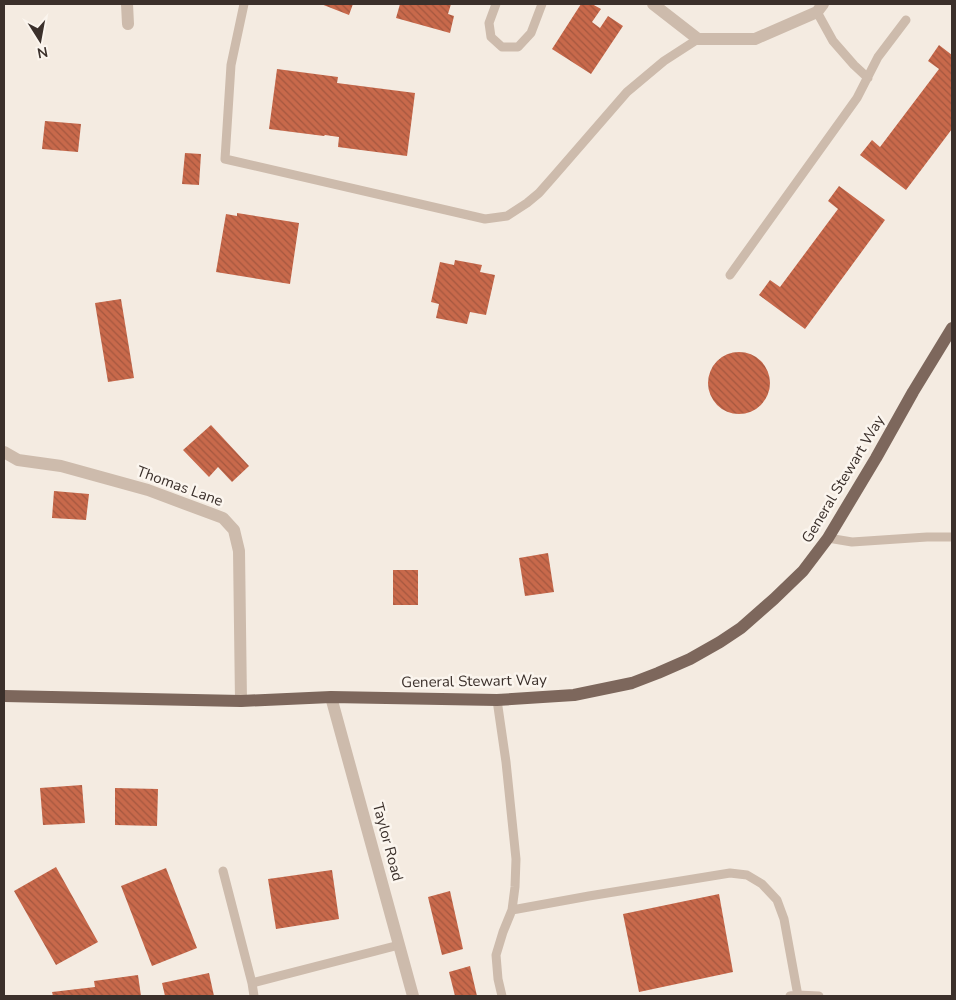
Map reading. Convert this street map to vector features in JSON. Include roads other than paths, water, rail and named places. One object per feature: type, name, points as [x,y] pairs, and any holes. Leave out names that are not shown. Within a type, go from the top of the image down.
[{"type":"main road","name":"General Stewart Way","points":[[4,696],[241,701],[331,697],[496,700],[574,695],[658,673],[690,659],[741,628],[774,600],[803,571],[828,538],[952,328]]},
{"type":"street","points":[[127,4],[128,24]]},
{"type":"street","points":[[652,4],[698,39],[755,39],[820,8]]},
{"type":"street","name":"Thomas Lane","points":[[4,452],[18,460],[62,466],[148,490],[223,518],[234,530],[239,551],[241,701]]},
{"type":"street","name":"Taylor Road","points":[[331,697],[413,996]]},
{"type":"lane","points":[[244,4],[231,65],[224,159],[485,220],[507,216],[527,203],[554,176],[627,92],[664,61],[698,39]]},
{"type":"lane","points":[[496,4],[489,22],[491,37],[502,46],[518,47],[531,33],[542,4]]},
{"type":"lane","points":[[820,8],[832,41],[854,66],[868,78]]},
{"type":"lane","points":[[730,274],[857,98],[878,58],[906,20]]},
{"type":"lane","points":[[828,538],[852,542],[952,537]]},
{"type":"lane","points":[[496,700],[506,762],[516,859],[512,910],[496,955],[502,996]]},
{"type":"lane","points":[[223,871],[254,996]]},
{"type":"lane","points":[[512,910],[730,874],[747,875],[762,884],[777,900],[784,919],[795,996],[819,996]]},
{"type":"lane","points":[[252,983],[399,945]]}]
